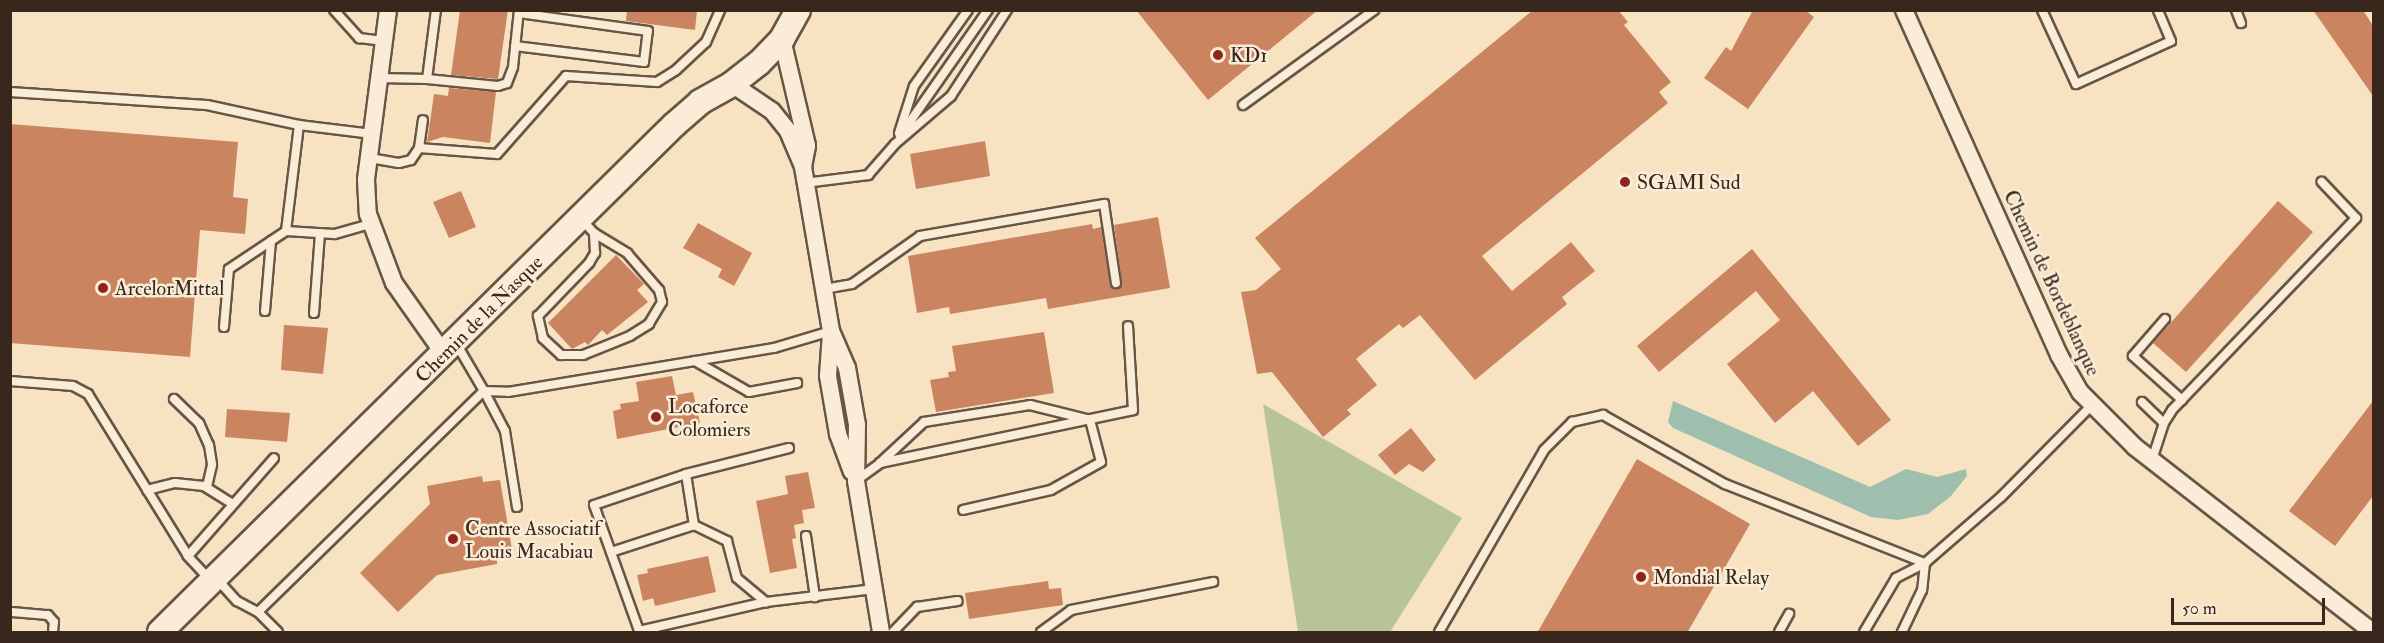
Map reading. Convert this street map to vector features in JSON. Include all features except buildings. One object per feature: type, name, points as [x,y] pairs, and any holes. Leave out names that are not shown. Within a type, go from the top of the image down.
[{"type":"street","points":[[388,10],[366,194],[370,224],[394,283],[449,348]]},
{"type":"street","name":"Chemin de la Nasque","points":[[160,633],[449,348],[587,226],[700,102],[732,84],[782,39],[798,10]]},
{"type":"street","name":"Chemin de Bordeblanque","points":[[1904,10],[2059,355],[2091,406],[2151,461],[2373,633]]},
{"type":"street","points":[[782,39],[807,146],[804,175]]},
{"type":"street","points":[[732,84],[772,111],[788,131],[804,175],[831,331],[847,368],[856,425],[856,481],[881,633]]},
{"type":"lane","points":[[334,10],[359,38],[384,41]]},
{"type":"lane","points":[[427,79],[436,10]]},
{"type":"lane","points":[[418,148],[497,154],[566,76],[657,82],[684,64],[706,42],[720,10]]},
{"type":"lane","points":[[895,144],[915,86],[968,10]]},
{"type":"lane","points":[[804,175],[868,175],[895,144],[988,10]]},
{"type":"lane","points":[[895,144],[951,96],[1007,10]]},
{"type":"lane","points":[[1243,105],[1374,10]]},
{"type":"lane","points":[[2042,10],[2076,84],[2171,41],[2157,10]]},
{"type":"lane","points":[[2236,10],[2241,23]]},
{"type":"lane","points":[[380,78],[503,85],[510,76],[519,12],[648,31],[644,62],[515,46]]},
{"type":"lane","points":[[10,92],[207,105],[299,125],[372,134]]},
{"type":"lane","points":[[370,158],[404,163],[414,157],[423,120]]},
{"type":"lane","points":[[286,231],[299,125]]},
{"type":"lane","points":[[2151,461],[2164,423],[2182,400],[2356,218],[2322,182]]},
{"type":"lane","points":[[824,289],[852,284],[921,236],[1104,204],[1116,283]]},
{"type":"lane","points":[[224,327],[229,269],[286,231],[334,234],[370,224]]},
{"type":"lane","points":[[587,226],[627,253],[659,290],[662,302],[648,324],[630,336],[584,355],[561,355],[543,338],[538,316],[589,263],[595,253],[587,226]]},
{"type":"lane","points":[[314,313],[320,233]]},
{"type":"lane","points":[[265,311],[271,241]]},
{"type":"lane","points":[[2165,319],[2133,356],[2182,400]]},
{"type":"lane","points":[[880,463],[1133,410],[1128,326]]},
{"type":"lane","points":[[258,612],[484,391],[508,392],[774,348],[831,331]]},
{"type":"lane","points":[[449,348],[484,391],[505,431],[517,507]]},
{"type":"lane","points":[[695,361],[749,392],[796,383]]},
{"type":"lane","points":[[10,381],[73,386],[88,394],[188,556],[237,601],[258,612],[278,633]]},
{"type":"lane","points":[[174,399],[200,423],[212,465],[207,487]]},
{"type":"lane","points":[[2142,402],[2164,423]]},
{"type":"lane","points":[[856,481],[880,463],[924,422],[1030,405],[1090,420]]},
{"type":"lane","points":[[1864,633],[1896,578],[1925,563],[2001,497],[2091,406]]},
{"type":"lane","points":[[1439,633],[1544,450],[1572,422],[1602,415],[1725,484],[1925,563]]},
{"type":"lane","points":[[963,510],[1051,490],[1101,462],[1090,420]]},
{"type":"lane","points":[[789,448],[686,474],[594,505],[638,632],[766,602],[874,589]]},
{"type":"lane","points":[[188,556],[224,518],[233,504],[274,458]]},
{"type":"lane","points":[[686,474],[694,525]]},
{"type":"lane","points":[[147,490],[175,483],[207,487],[233,504]]},
{"type":"lane","points":[[611,552],[694,525],[727,541],[737,578],[766,602]]},
{"type":"lane","points":[[806,536],[815,597]]},
{"type":"lane","points":[[1902,633],[1922,590],[1925,563]]},
{"type":"lane","points":[[1041,633],[1071,610],[1213,582]]},
{"type":"lane","points":[[893,633],[917,607],[958,602]]},
{"type":"lane","points":[[12,612],[48,615],[54,622],[53,633]]},
{"type":"lane","points":[[1779,633],[1789,614]]},
{"type":"shaded area","points":[[1673,401],[1870,487],[1906,469],[1937,477],[1966,469],[1967,476],[1951,496],[1928,514],[1898,520],[1871,517],[1673,428],[1668,422]]},
{"type":"shaded area","points":[[1263,404],[1462,518],[1390,632],[1298,632]]},
{"type":"place","name":"KD1","points":[[1218,55]]},
{"type":"place","name":"SGAMI Sud","points":[[1625,182]]},
{"type":"place","name":"ArcelorMittal","points":[[103,288]]},
{"type":"place","name":"Locaforce Colomiers","points":[[656,417]]},
{"type":"place","name":"Centre Associatif Louis Macabiau","points":[[453,539]]},
{"type":"place","name":"Mondial Relay","points":[[1641,577]]}]
